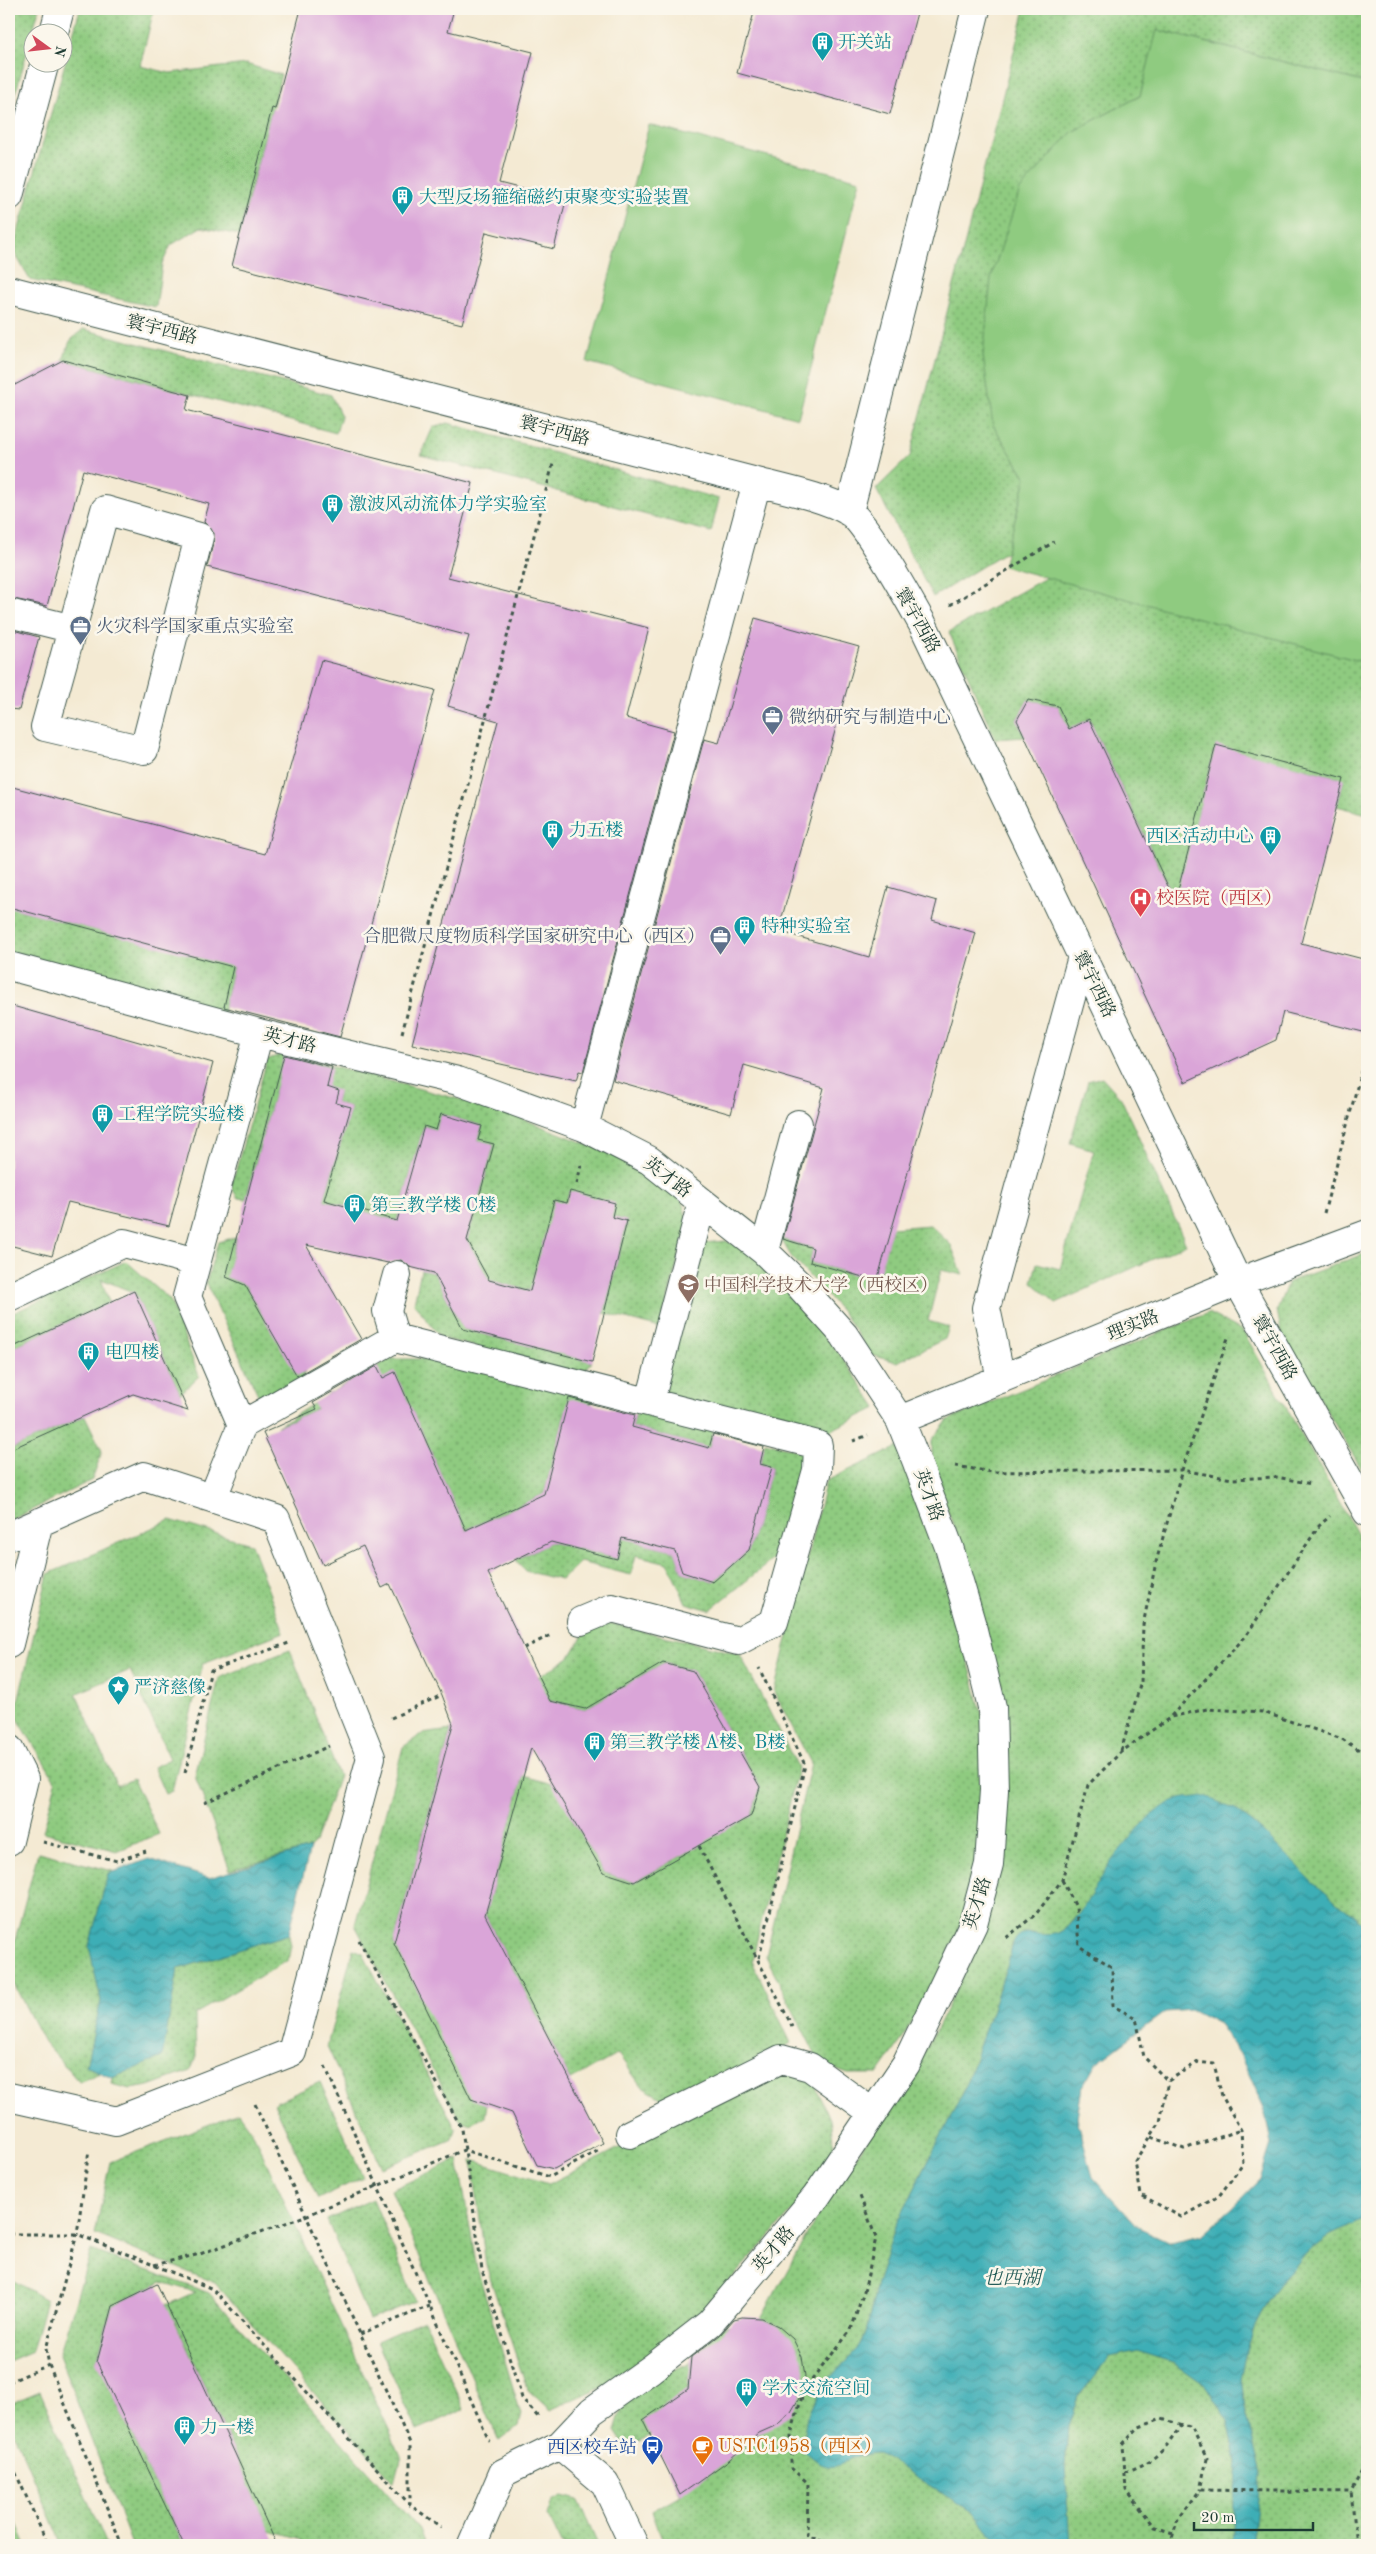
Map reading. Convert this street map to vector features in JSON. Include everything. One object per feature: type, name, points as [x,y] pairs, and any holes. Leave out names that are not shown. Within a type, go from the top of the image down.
[{"type":"street","points":[[57,22],[60,9]]},
{"type":"street","points":[[849,512],[976,9]]},
{"type":"street","points":[[9,196],[42,72]]},
{"type":"street","name":"寰宇西路","points":[[9,290],[756,482],[803,495],[849,512],[874,542],[922,623],[1238,1282],[1364,1497]]},
{"type":"street","points":[[584,1127],[756,482]]},
{"type":"street","points":[[105,510],[199,537],[144,750],[45,727],[74,629],[105,510]]},
{"type":"street","points":[[9,613],[74,629]]},
{"type":"street","points":[[1001,1379],[986,1308],[1082,957]]},
{"type":"street","name":"英才路","points":[[9,966],[259,1033],[458,1082],[584,1127],[649,1160],[764,1251],[799,1285],[844,1335],[900,1420],[949,1547],[972,1626],[992,1708],[994,1790],[989,1864],[973,1924],[906,2064],[816,2197],[710,2323],[592,2411],[560,2445]]},
{"type":"street","points":[[242,1425],[187,1298],[259,1033]]},
{"type":"street","points":[[764,1251],[798,1124]]},
{"type":"street","points":[[650,1401],[702,1202]]},
{"type":"street","name":"理实路","points":[[900,1420],[1238,1282],[1367,1234]]},
{"type":"street","points":[[9,1297],[124,1243],[196,1262]]},
{"type":"street","points":[[395,1338],[387,1310],[397,1275]]},
{"type":"street","points":[[213,1497],[242,1425],[395,1338],[818,1445],[817,1470],[774,1622],[738,1640],[612,1608],[581,1621]]},
{"type":"street","points":[[9,1536],[144,1476],[276,1519],[371,1757],[292,2052],[116,2121],[9,2098]]},
{"type":"street","points":[[9,1644],[38,1522]]},
{"type":"street","points":[[9,1749],[24,1779],[10,1837]]},
{"type":"street","points":[[630,2134],[781,2059],[810,2067],[873,2113]]},
{"type":"street","points":[[472,2545],[504,2473],[560,2445],[605,2483],[634,2545]]},
{"type":"path","points":[[393,1065],[561,432]]},
{"type":"path","points":[[922,623],[1054,542]]},
{"type":"path","points":[[1314,1254],[1367,1049]]},
{"type":"path","points":[[577,1184],[581,1169]]},
{"type":"path","points":[[1120,1752],[1141,1682],[1143,1625],[1156,1562],[1182,1470],[1229,1337]]},
{"type":"path","points":[[818,1458],[900,1420]]},
{"type":"path","points":[[916,1460],[992,1472],[1182,1470],[1232,1479],[1276,1478],[1364,1497]]},
{"type":"path","points":[[958,1956],[997,1946],[1036,1914],[1062,1880],[1088,1785],[1120,1752],[1170,1717],[1245,1637],[1319,1526],[1364,1497]]},
{"type":"path","points":[[185,1774],[211,1670],[320,1632]]},
{"type":"path","points":[[755,1632],[760,1673],[805,1765],[759,1958]]},
{"type":"path","points":[[204,1803],[442,1695]]},
{"type":"path","points":[[1170,1717],[1207,1709],[1263,1712],[1342,1739],[1367,1755]]},
{"type":"path","points":[[10,1837],[117,1861],[146,1850]]},
{"type":"path","points":[[699,1846],[759,1958],[802,2047],[797,2064]]},
{"type":"path","points":[[1062,1880],[1076,1907],[1078,1946],[1112,1967],[1114,2006],[1136,2018],[1144,2057],[1168,2081]]},
{"type":"path","points":[[328,1916],[348,1922],[462,2130],[482,2270],[519,2389],[522,2398],[560,2445]]},
{"type":"path","points":[[292,2052],[324,2066],[504,2473]]},
{"type":"path","points":[[1198,2062],[1214,2064],[1222,2096],[1240,2130],[1243,2164],[1219,2196],[1180,2217],[1142,2196],[1134,2161],[1160,2122],[1168,2081],[1198,2062]]},
{"type":"path","points":[[240,2072],[410,2443],[410,2505]]},
{"type":"path","points":[[93,2116],[77,2234],[46,2349],[49,2365],[122,2545]]},
{"type":"path","points":[[1151,2137],[1184,2149],[1240,2130]]},
{"type":"path","points":[[154,2265],[200,2254],[306,2216],[376,2185],[464,2150],[550,2177],[630,2134]]},
{"type":"path","points":[[830,2545],[807,2535],[808,2483],[791,2468],[791,2434],[804,2390],[851,2330],[865,2288],[876,2238],[862,2198],[835,2170]]},
{"type":"path","points":[[9,2234],[77,2234],[213,2289],[410,2505],[442,2528]]},
{"type":"path","points":[[360,2334],[430,2306]]},
{"type":"path","points":[[9,2382],[49,2365]]},
{"type":"path","points":[[1170,2545],[1173,2533],[1176,2521],[1200,2490],[1208,2458],[1192,2428],[1162,2419],[1139,2427],[1123,2444],[1126,2490],[1155,2526],[1173,2533]]},
{"type":"path","points":[[1125,2472],[1147,2465],[1170,2443],[1181,2425]]},
{"type":"path","points":[[9,2458],[48,2545]]},
{"type":"path","points":[[1357,2545],[1351,2492],[1367,2463]]},
{"type":"path","points":[[1200,2490],[1351,2492]]},
{"type":"green space","points":[[9,9],[39,9],[35,22],[22,22],[22,70],[9,117]]},
{"type":"green space","points":[[80,9],[154,9],[140,66],[170,73],[246,64],[281,75],[239,235],[201,227],[171,245],[162,264],[156,307],[30,280],[13,250],[62,72],[72,72],[72,38]]},
{"type":"green space","points":[[1025,9],[1367,9],[1367,83],[1158,30],[1140,96],[1072,132],[993,425],[1026,478],[1007,551],[933,597],[876,489],[910,456]]},
{"type":"green space","points":[[1157,30],[1367,83],[1367,663],[1003,566],[1026,478],[993,425],[983,356],[991,278],[1020,190],[1072,132],[1140,96]]},
{"type":"green space","points":[[649,125],[860,180],[798,418],[587,362]]},
{"type":"green space","points":[[83,329],[331,395],[341,416],[336,433],[63,360],[70,341]]},
{"type":"green space","points":[[448,423],[719,499],[711,532],[421,455],[433,427]]},
{"type":"green space","points":[[1047,577],[1367,663],[1367,814],[1337,806],[1344,779],[1216,746],[1198,815],[1189,929],[1089,719],[1069,729],[1058,706],[1028,700],[1017,720],[1025,737],[995,739],[949,632]]},
{"type":"green space","points":[[9,907],[233,966],[223,1013],[9,955]]},
{"type":"green space","points":[[284,1053],[500,1110],[625,1159],[680,1195],[688,1222],[660,1328],[604,1313],[627,1221],[612,1217],[570,1191],[530,1291],[489,1280],[467,1240],[494,1145],[478,1140],[482,1126],[441,1114],[436,1130],[424,1126],[397,1221],[324,1200],[351,1107],[336,1103],[339,1091],[293,1077],[276,1086],[246,1199],[238,1198],[231,1187],[267,1060]]},
{"type":"green space","points":[[1102,1077],[1121,1098],[1186,1244],[1056,1303],[1032,1282],[1037,1263],[1060,1269],[1094,1150],[1070,1143],[1088,1081]]},
{"type":"green space","points":[[930,1225],[951,1245],[963,1275],[941,1270],[928,1321],[949,1327],[945,1339],[897,1362],[871,1355],[843,1313],[791,1256],[781,1239],[813,1248],[810,1262],[876,1281],[892,1228]]},
{"type":"green space","points":[[236,1237],[227,1277],[245,1285],[297,1374],[306,1369],[301,1381],[260,1399],[206,1283],[218,1242]]},
{"type":"green space","points":[[726,1241],[757,1257],[842,1357],[877,1408],[825,1433],[799,1430],[661,1394],[703,1243]]},
{"type":"green space","points":[[1367,1253],[1367,1478],[1282,1336],[1277,1310],[1288,1282]]},
{"type":"green space","points":[[126,1261],[170,1300],[199,1376],[180,1394],[135,1293],[101,1279],[113,1314],[93,1310],[9,1349],[9,1315]]},
{"type":"green space","points":[[421,1270],[434,1273],[463,1329],[592,1362],[582,1374],[441,1338],[414,1303]]},
{"type":"green space","points":[[1208,1313],[1243,1331],[1367,1551],[1367,1927],[1315,1884],[1265,1834],[1234,1808],[1087,1902],[1068,1926],[1057,1934],[1046,1936],[1026,1932],[1012,1944],[1010,1957],[964,2090],[895,2228],[877,2284],[866,2332],[857,2350],[822,2386],[806,2421],[802,2448],[813,2458],[823,2463],[831,2464],[867,2454],[878,2453],[975,2513],[1000,2545],[665,2545],[652,2511],[680,2495],[652,2434],[626,2448],[615,2431],[623,2403],[662,2375],[689,2363],[721,2327],[761,2318],[823,2206],[919,2063],[970,1963],[997,1870],[997,1675],[968,1562],[932,1472],[932,1440],[948,1420]]},
{"type":"green space","points":[[391,1359],[430,1359],[593,1397],[588,1415],[566,1410],[544,1494],[466,1530],[395,1373],[276,1427],[355,1378]]},
{"type":"green space","points":[[637,1409],[714,1429],[709,1448],[632,1427]]},
{"type":"green space","points":[[85,1416],[102,1451],[92,1480],[9,1521],[9,1450]]},
{"type":"green space","points":[[765,1442],[808,1453],[781,1553],[710,1610],[686,1603],[668,1563],[636,1555],[631,1575],[580,1562],[561,1580],[525,1571],[516,1560],[551,1542],[617,1559],[622,1538],[675,1551],[682,1572],[713,1582],[749,1550],[772,1467],[760,1464]]},
{"type":"green space","points":[[898,1447],[933,1539],[960,1629],[984,1722],[985,1812],[974,1892],[944,1964],[901,2041],[878,2074],[848,2074],[820,2064],[766,1956],[811,1763],[774,1692],[826,1481]]},
{"type":"green space","points":[[170,1520],[251,1544],[284,1632],[203,1663],[172,1791],[165,1794],[153,1767],[170,1759],[130,1670],[76,1694],[117,1786],[133,1779],[159,1834],[117,1851],[43,1832],[56,1782],[15,1714],[48,1574]]},
{"type":"green space","points":[[605,1622],[740,1654],[798,1768],[752,1961],[791,2043],[691,2100],[661,2098],[642,2087],[618,2054],[571,2080],[485,1915],[523,1776],[578,1791],[571,1817],[603,1872],[634,1882],[689,1852],[685,1845],[751,1816],[760,1787],[693,1671],[663,1663],[585,1709],[550,1701],[537,1678],[570,1657],[583,1635]]},
{"type":"green space","points":[[290,1650],[339,1776],[315,1842],[310,1848],[230,1870],[195,1776],[219,1678]]},
{"type":"green space","points":[[451,1730],[394,1943],[487,2104],[485,2116],[471,2124],[460,2120],[355,1925],[403,1747],[422,1734]]},
{"type":"green space","points":[[38,1852],[113,1871],[108,1874],[89,1946],[101,2001],[86,2066],[100,2073],[79,2082],[44,2042],[9,1975],[9,1963]]},
{"type":"green space","points":[[289,1934],[291,1946],[288,1960],[195,2014],[196,2059],[190,2071],[149,2086],[130,2089],[111,2084],[112,2078],[162,2057],[178,1969]]},
{"type":"green space","points":[[353,1949],[363,1953],[456,2129],[453,2139],[382,2168],[327,2046]]},
{"type":"green space","points":[[783,2071],[814,2083],[830,2120],[834,2145],[820,2181],[674,2342],[617,2380],[550,2410],[527,2389],[486,2266],[472,2160],[549,2184],[755,2078]]},
{"type":"green space","points":[[320,2082],[363,2177],[318,2199],[274,2103]]},
{"type":"green space","points":[[239,2113],[252,2131],[401,2456],[394,2482],[215,2283],[95,2234],[110,2162]]},
{"type":"green space","points":[[458,2159],[477,2268],[521,2414],[518,2426],[499,2441],[391,2190]]},
{"type":"green space","points":[[373,2199],[415,2301],[369,2320],[327,2220]]},
{"type":"green space","points":[[1367,2218],[1367,2545],[1252,2545],[1261,2475],[1245,2407],[1241,2378],[1255,2326],[1269,2299],[1303,2255],[1325,2238]]},
{"type":"green space","points":[[91,2250],[209,2293],[419,2529],[425,2545],[301,2545],[302,2540],[270,2531],[174,2319],[164,2323],[158,2309],[195,2292],[161,2282],[112,2306],[97,2361],[184,2545],[132,2545],[59,2355]]},
{"type":"green space","points":[[9,2278],[46,2300],[32,2351],[9,2361]]},
{"type":"green space","points":[[424,2320],[464,2409],[417,2430],[377,2341]]},
{"type":"green space","points":[[1137,2351],[1173,2362],[1204,2384],[1228,2421],[1237,2462],[1231,2545],[1070,2545],[1065,2467],[1068,2426],[1078,2397],[1110,2357]]},
{"type":"green space","points":[[40,2391],[107,2545],[62,2545],[9,2422],[9,2404]]},
{"type":"green space","points":[[562,2496],[578,2500],[598,2545],[562,2545],[548,2516],[553,2501]]},
{"type":"green space","points":[[9,2505],[26,2545],[9,2545]]},
{"type":"water","name":"也西湖","points":[[1203,1796],[1234,1808],[1265,1834],[1315,1884],[1367,1927],[1367,2218],[1325,2238],[1303,2255],[1269,2299],[1255,2326],[1241,2378],[1245,2407],[1261,2475],[1252,2545],[1231,2545],[1237,2462],[1228,2421],[1204,2384],[1173,2362],[1137,2351],[1110,2357],[1078,2397],[1068,2426],[1065,2467],[1070,2545],[1000,2545],[975,2513],[878,2453],[866,2454],[840,2464],[832,2465],[824,2464],[814,2459],[802,2448],[806,2421],[822,2386],[857,2350],[866,2332],[877,2284],[895,2228],[964,2090],[1013,1944],[1018,1936],[1032,1933],[1049,1935],[1058,1933],[1067,1927],[1084,1906],[1114,1858],[1146,1821],[1173,1801]],"holes":[[[1192,2010],[1219,2024],[1240,2054],[1264,2108],[1271,2144],[1260,2179],[1232,2208],[1202,2235],[1170,2242],[1138,2227],[1093,2177],[1077,2118],[1082,2087],[1096,2063],[1165,2012]]]},
{"type":"water","points":[[310,1848],[289,1934],[178,1969],[162,2057],[112,2078],[86,2066],[101,2001],[89,1946],[108,1874],[149,1859],[209,1878]]},
{"type":"building","points":[[301,9],[454,9],[448,31],[533,52],[499,183],[566,200],[554,249],[486,232],[462,324],[232,266],[272,108],[275,109]]},
{"type":"building","name":"开关站","points":[[755,9],[918,9],[890,114],[737,73]]},
{"type":"building","points":[[63,360],[190,395],[186,410],[473,483],[448,577],[649,628],[626,718],[674,731],[583,1072],[579,1071],[576,1081],[412,1044],[498,721],[448,706],[469,636],[207,567],[214,540],[214,533],[204,522],[209,504],[83,470],[47,606],[9,598],[9,388]]},
{"type":"building","name":"特种实验室","points":[[755,618],[859,647],[778,931],[869,957],[888,887],[937,901],[932,920],[976,933],[877,1281],[810,1262],[813,1248],[783,1239],[824,1088],[744,1065],[731,1114],[613,1080],[704,739],[719,743]]},
{"type":"building","points":[[9,629],[39,637],[19,710],[9,709]]},
{"type":"building","points":[[321,660],[435,690],[340,1037],[224,1007],[233,967],[9,907],[9,786],[265,854]]},
{"type":"building","name":"西区活动中心","points":[[1028,700],[1058,706],[1069,729],[1089,719],[1175,901],[1216,745],[1344,779],[1301,943],[1367,960],[1367,1033],[1283,1012],[1276,1040],[1185,1082],[1017,720]]},
{"type":"building","name":"工程学院实验楼","points":[[9,1005],[213,1063],[169,1226],[68,1202],[52,1256],[9,1245]]},
{"type":"building","name":"第三教学楼 C楼","points":[[284,1055],[332,1067],[327,1087],[339,1091],[336,1103],[351,1107],[324,1200],[397,1221],[424,1126],[436,1130],[441,1114],[482,1126],[478,1140],[494,1144],[467,1240],[489,1280],[530,1291],[554,1200],[567,1203],[570,1191],[615,1203],[612,1217],[627,1221],[592,1362],[463,1329],[434,1273],[410,1267],[401,1260],[388,1263],[306,1245],[361,1339],[297,1376],[245,1285],[226,1277]]},
{"type":"building","name":"电四楼","points":[[134,1291],[188,1411],[133,1394],[9,1450],[9,1349]]},
{"type":"building","name":"第三教学楼 A楼、B楼","points":[[377,1366],[383,1378],[395,1372],[466,1530],[544,1494],[569,1398],[635,1415],[632,1427],[709,1448],[713,1434],[764,1447],[760,1464],[772,1467],[749,1550],[713,1582],[682,1572],[675,1551],[622,1538],[617,1559],[551,1542],[488,1573],[550,1701],[585,1709],[663,1663],[693,1671],[760,1787],[751,1816],[634,1882],[603,1872],[531,1748],[485,1915],[603,2143],[554,2169],[537,2165],[512,2113],[471,2099],[394,1943],[453,1724],[442,1695],[390,1584],[382,1588],[363,1546],[323,1565],[263,1433],[317,1409],[313,1403]]},
{"type":"building","name":"力一楼","points":[[157,2284],[277,2545],[184,2545],[97,2362],[112,2306]]},
{"type":"building","name":"学术交流空间","points":[[742,2317],[761,2318],[778,2326],[793,2339],[802,2357],[805,2376],[801,2395],[791,2412],[777,2425],[759,2433],[729,2460],[680,2495],[643,2420],[688,2389],[691,2357],[720,2335],[734,2319]]},
{"type":"place","name":"开关站","points":[[822,61]]},
{"type":"place","name":"大型反场箍缩磁约束聚变实验装置","points":[[403,216]]},
{"type":"place","name":"激波风动流体力学实验室","points":[[333,523]]},
{"type":"place","name":"火灾科学国家重点实验室","points":[[80,645]]},
{"type":"place","name":"微纳研究与制造中心","points":[[773,736]]},
{"type":"place","name":"力五楼","points":[[553,849]]},
{"type":"place","name":"西区活动中心","points":[[1270,855]]},
{"type":"place","name":"校医院（西区）","points":[[1140,917]]},
{"type":"place","name":"特种实验室","points":[[745,945]]},
{"type":"place","name":"合肥微尺度物质科学国家研究中心（西区）","points":[[721,955]]},
{"type":"place","name":"工程学院实验楼","points":[[102,1133]]},
{"type":"place","name":"第三教学楼 C楼","points":[[355,1224]]},
{"type":"place","name":"中国科学技术大学（西校区）","points":[[688,1304]]},
{"type":"place","name":"电四楼","points":[[89,1371]]},
{"type":"place","name":"严济慈像","points":[[118,1706]]},
{"type":"place","name":"第三教学楼 A楼、B楼","points":[[594,1761]]},
{"type":"place","name":"学术交流空间","points":[[746,2407]]},
{"type":"place","name":"力一楼","points":[[184,2446]]},
{"type":"place","name":"USTC1958（西区）","points":[[702,2465]]},
{"type":"place","name":"西区校车站","points":[[653,2466]]}]
